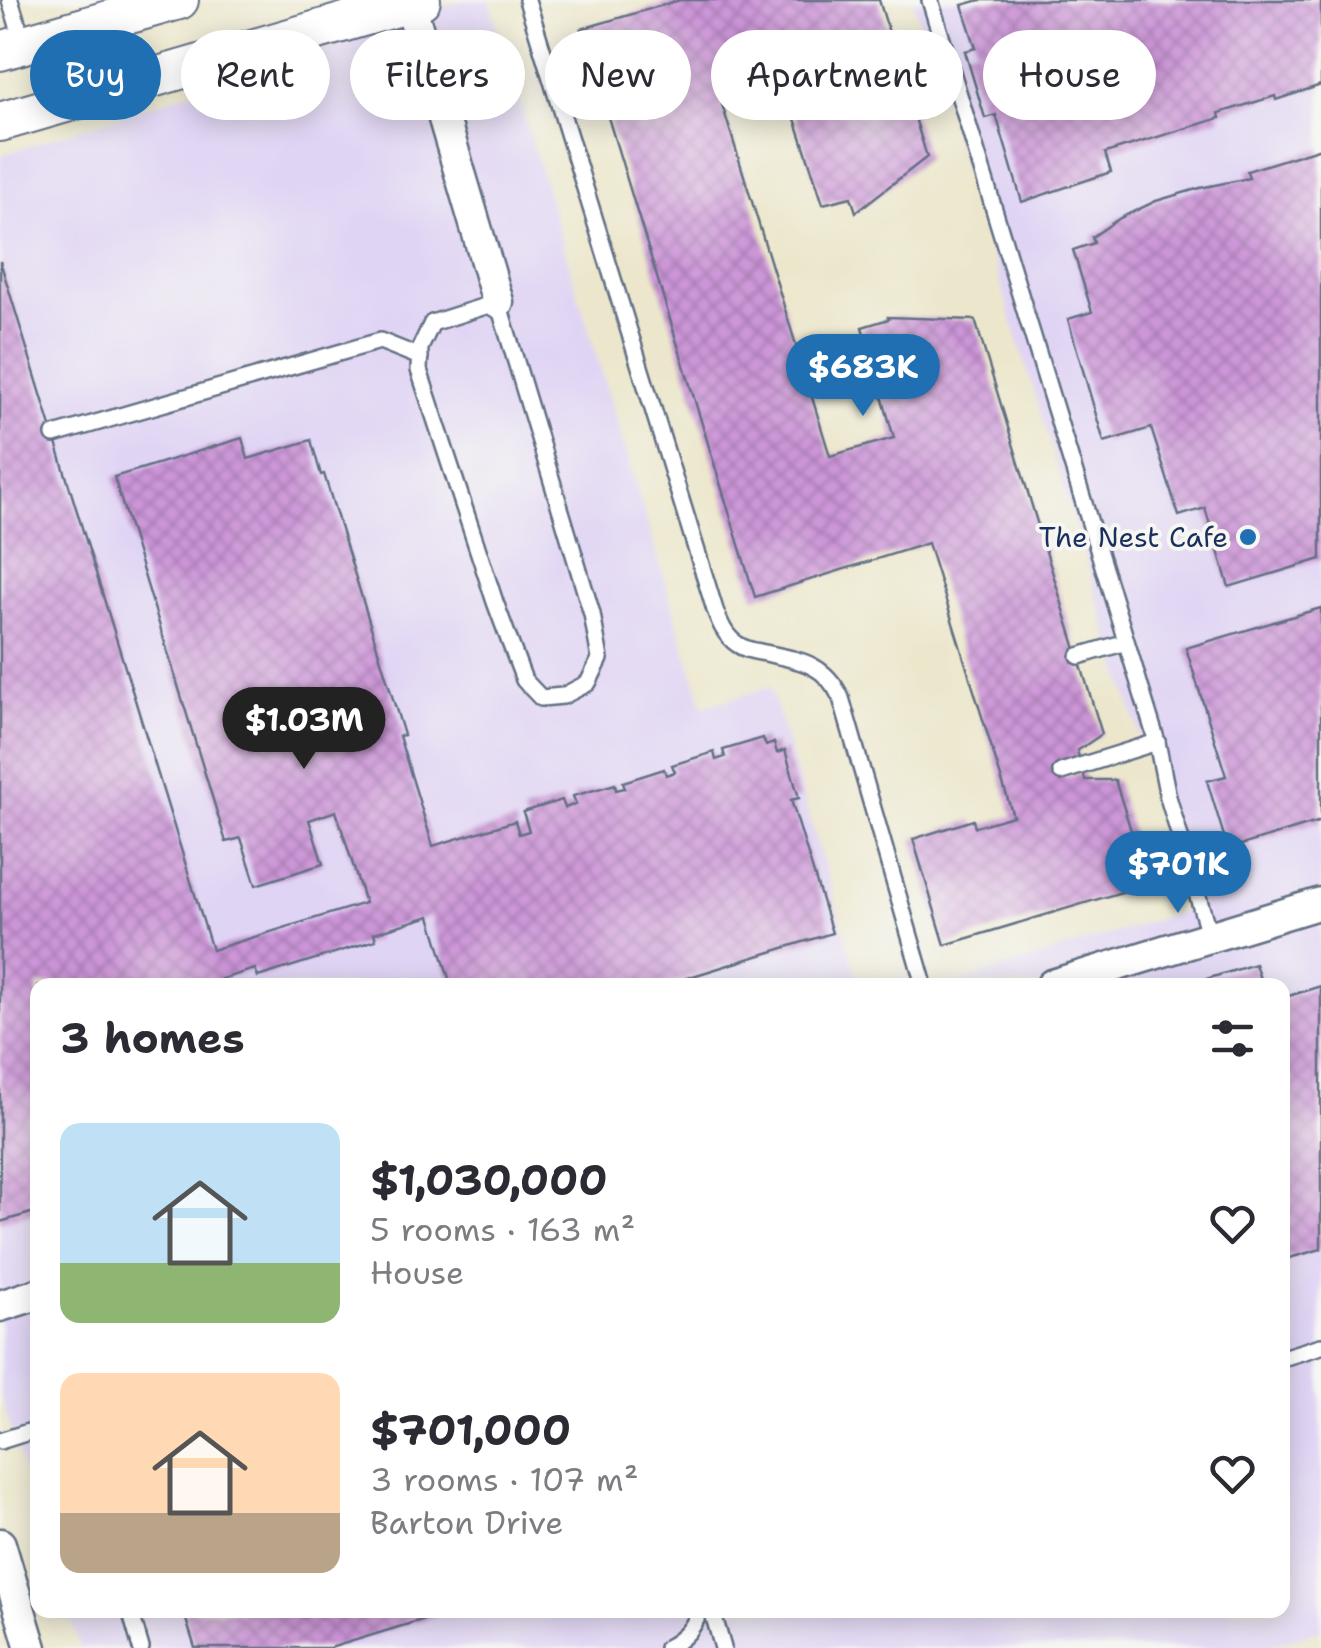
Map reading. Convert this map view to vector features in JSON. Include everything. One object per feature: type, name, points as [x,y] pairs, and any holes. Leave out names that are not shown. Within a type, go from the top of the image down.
[{"type":"street","points":[[12,48],[179,0]]},
{"type":"street","points":[[0,122],[413,1],[498,302]]},
{"type":"street","points":[[1075,978],[1321,903]]},
{"type":"street","points":[[0,1306],[30,1297]]},
{"type":"street","points":[[0,1544],[29,1648]]},
{"type":"lane","points":[[10,0],[12,48]]},
{"type":"lane","points":[[527,0],[715,610],[724,631],[738,645],[800,661],[820,669],[833,680],[922,978]]},
{"type":"lane","points":[[930,0],[1157,742],[1168,797],[1210,937]]},
{"type":"lane","points":[[498,302],[592,614],[600,659],[588,683],[563,696],[541,698],[524,680],[419,370],[420,348],[432,323],[498,302]]},
{"type":"lane","points":[[54,435],[380,341],[420,357]]},
{"type":"lane","points":[[1079,656],[1126,642]]},
{"type":"lane","points":[[1062,772],[1157,742]]},
{"type":"lane","points":[[1290,1356],[1321,1346]]},
{"type":"lane","points":[[0,1441],[30,1432]]},
{"type":"lane","points":[[132,1618],[141,1648]]},
{"type":"lane","points":[[667,1648],[683,1640],[697,1618]]},
{"type":"lane","points":[[715,1618],[724,1648]]},
{"type":"shaded area","points":[[464,0],[489,0],[498,30],[375,30]]},
{"type":"shaded area","points":[[913,0],[1321,0],[1321,1630],[1263,1648],[80,1648],[71,1618],[1290,1618],[1290,978],[972,978],[1193,908],[950,120],[963,120],[963,30],[922,30]]},
{"type":"shaded area","points":[[350,38],[350,120],[525,119],[703,707],[770,687],[858,978],[30,978],[30,1491],[0,1394],[0,156],[107,120],[161,120],[161,102],[181,95],[181,120],[330,120],[330,45]]},
{"type":"building","points":[[680,0],[879,0],[888,30],[711,30],[711,120],[727,120],[830,456],[894,438],[862,327],[888,317],[975,320],[1102,734],[1077,751],[1079,757],[1059,764],[1064,778],[1083,772],[1085,780],[1115,780],[1140,859],[1143,858],[1152,883],[945,945],[913,839],[973,820],[975,827],[1013,816],[928,543],[755,597],[609,120],[691,120],[691,30],[581,29]]},
{"type":"building","points":[[980,0],[1321,0],[1321,85],[1219,113],[1220,118],[1105,153],[1111,172],[1022,202],[997,120],[1156,120],[1156,30],[983,30],[983,111],[965,51],[976,48],[962,5]]},
{"type":"building","points":[[795,120],[916,120],[927,157],[856,212],[851,197],[823,204]]},
{"type":"building","points":[[1321,148],[1321,559],[1229,587],[1205,508],[1179,516],[1151,428],[1104,442],[1068,319],[1092,312],[1073,250],[1094,243],[1092,237],[1120,218],[1156,201],[1249,178],[1247,171]]},
{"type":"building","points":[[0,261],[212,950],[365,903],[336,811],[309,820],[323,864],[256,885],[241,838],[226,842],[114,477],[242,438],[248,459],[311,440],[404,735],[399,736],[433,846],[515,821],[519,834],[529,831],[523,812],[562,800],[565,808],[576,804],[573,796],[615,784],[616,790],[625,788],[623,782],[664,769],[666,775],[675,772],[672,765],[714,752],[716,760],[725,757],[723,750],[763,738],[766,746],[774,743],[777,753],[785,750],[799,798],[791,800],[832,933],[687,978],[449,978],[430,916],[374,933],[376,940],[258,977],[255,969],[224,978],[30,978],[30,1213],[0,1222]]},
{"type":"building","points":[[1321,608],[1321,821],[1228,849],[1207,781],[1226,776],[1186,648]]},
{"type":"building","points":[[1255,964],[1260,978],[1210,978]]},
{"type":"building","points":[[1321,986],[1321,1249],[1290,1258],[1290,996]]},
{"type":"building","points":[[186,1618],[428,1618],[330,1648],[195,1648]]},
{"type":"place","name":"The Nest Cafe","points":[[1248,537]]}]
